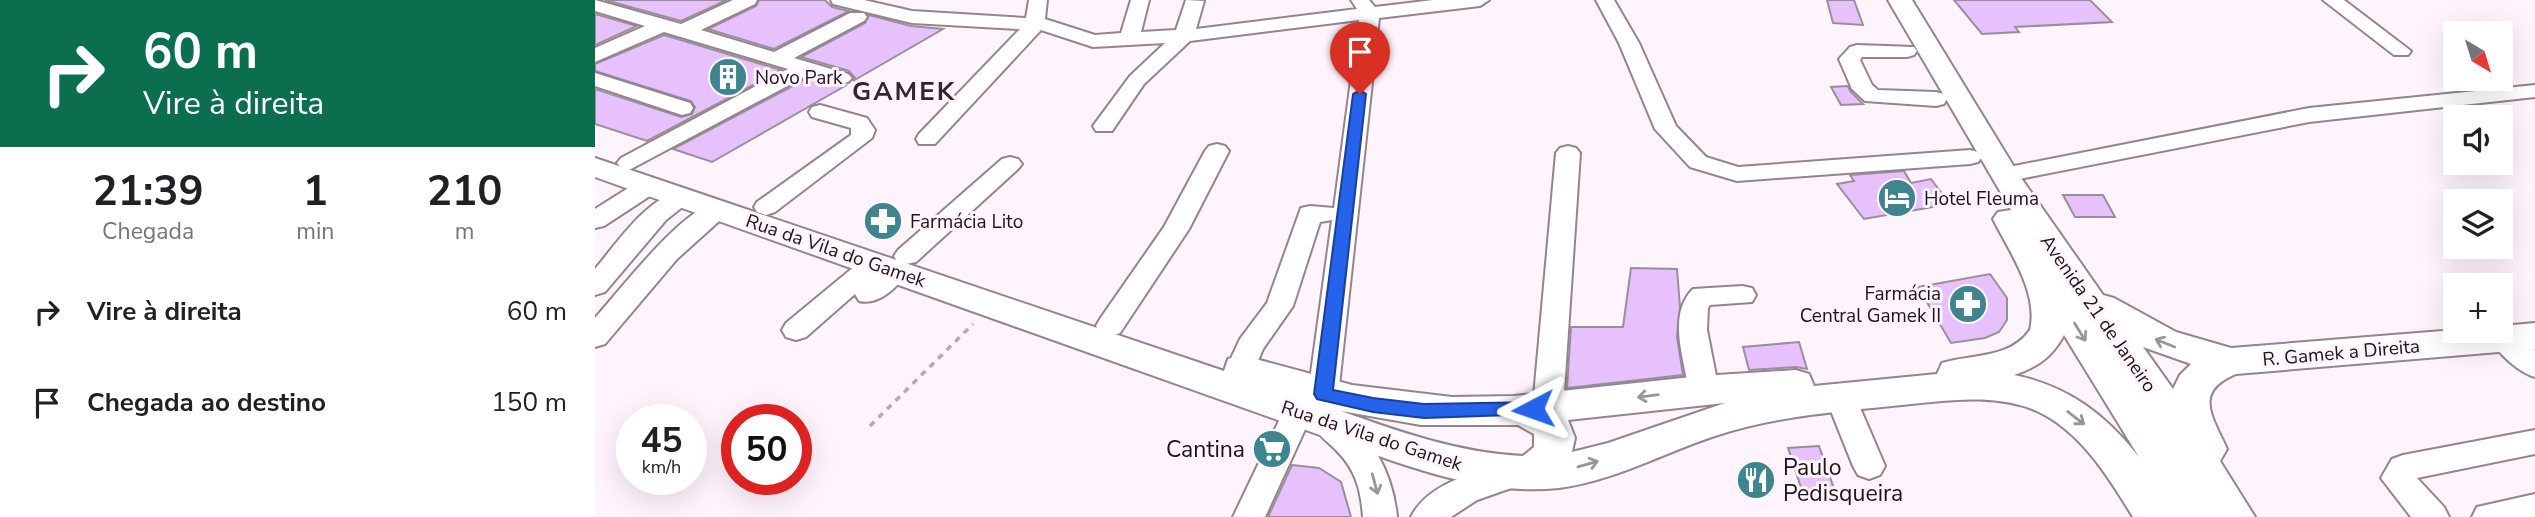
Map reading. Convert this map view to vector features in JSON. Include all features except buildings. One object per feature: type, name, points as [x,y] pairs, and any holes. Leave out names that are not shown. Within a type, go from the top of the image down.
[{"type":"main road","name":"Avenida 21 de Janeiro","points":[[1882,0],[1907,51],[1970,157],[2198,517]]},
{"type":"main road","name":"Avenida 21 de Janeiro","points":[[1900,0],[2004,175],[2083,293],[2144,375],[2234,517]]},
{"type":"main road","name":"Rua da Vila do Gamek","points":[[595,151],[683,197],[886,271],[1316,409],[1459,465],[1521,473],[1577,468],[1723,419],[1784,405],[1973,385],[2032,394],[2054,402],[2077,417],[2101,439],[2144,507]]},
{"type":"main road","name":"Rua da Vila do Gamek","points":[[595,167],[640,174],[766,207],[886,271],[1110,326],[1241,369],[1316,409],[1373,405],[1424,411],[1533,409],[1704,391],[1964,372],[2017,360],[2030,352],[2049,329],[2051,317],[2047,300],[2009,219]]},
{"type":"main road","points":[[2083,293],[2132,328],[2169,345],[2231,361]]},
{"type":"main road","name":"R. Gamek a Direita","points":[[2231,361],[2519,337]]},
{"type":"main road","points":[[2231,361],[2209,368],[2194,381],[2190,394],[2197,428],[2240,517]]},
{"type":"main road","points":[[1521,473],[1545,463],[1555,449],[1556,438],[1546,420],[1530,412],[1533,409]]},
{"type":"street","points":[[595,56],[747,0]]},
{"type":"street","points":[[840,0],[912,17],[1048,25],[1093,41],[1184,36],[1364,6],[1480,0]]},
{"type":"street","points":[[912,17],[931,0]]},
{"type":"street","points":[[927,139],[1035,24],[1038,0]]},
{"type":"street","points":[[1129,40],[1140,0]]},
{"type":"street","points":[[1605,0],[1629,43],[1666,129],[1698,162],[1737,174],[1970,157]]},
{"type":"street","points":[[2332,0],[2401,51]]},
{"type":"street","points":[[1104,127],[1137,80],[1184,36],[1195,1]]},
{"type":"street","points":[[595,5],[841,78]]},
{"type":"street","points":[[1249,516],[1316,409],[1364,6]]},
{"type":"street","points":[[776,59],[857,17]]},
{"type":"street","points":[[1907,51],[1857,51],[1849,59],[1863,89],[1874,96],[1936,99]]},
{"type":"street","points":[[595,220],[640,174],[805,68]]},
{"type":"street","points":[[595,79],[682,108]]},
{"type":"street","points":[[2004,175],[2309,115],[2535,91]]},
{"type":"street","points":[[766,207],[862,138],[864,130],[859,123],[820,112]]},
{"type":"street","points":[[1110,326],[1176,229],[1217,151]]},
{"type":"street","points":[[1533,409],[1568,153]]},
{"type":"street","points":[[796,330],[886,271],[1010,164]]},
{"type":"street","points":[[595,286],[657,214],[683,197]]},
{"type":"street","points":[[595,337],[656,266],[701,221],[718,209]]},
{"type":"street","points":[[1241,369],[1250,346],[1284,296],[1310,214],[1326,215]]},
{"type":"street","points":[[1704,391],[1693,330],[1694,305],[1703,296],[1742,296]]},
{"type":"street","points":[[2519,337],[2535,366]]},
{"type":"street","points":[[1840,397],[1870,466]]},
{"type":"street","points":[[1316,409],[1368,462],[1378,494],[1380,517]]},
{"type":"street","points":[[2432,517],[2397,478],[2403,468],[2535,442]]},
{"type":"street","points":[[1428,517],[1438,507],[1475,484],[1521,473]]},
{"type":"street","points":[[2489,517],[2535,508]]},
{"type":"path","points":[[870,426],[993,304]]},
{"type":"place","name":"Novo Park","points":[[728,77]]},
{"type":"place","name":"Hotel Fleuma","points":[[1897,198]]},
{"type":"place","name":"Farmácia Lito","points":[[883,221]]},
{"type":"place","name":"Farmácia Central Gamek II","points":[[1968,304]]},
{"type":"place","name":"Cantina","points":[[1272,449]]},
{"type":"place","name":"Paulo Pedisqueira","points":[[1756,480]]},
{"type":"district","name":"GAMEK","points":[[904,91]]},
{"type":"route","points":[[1360,94],[1323,394],[1373,405],[1424,411],[1533,409]]}]
